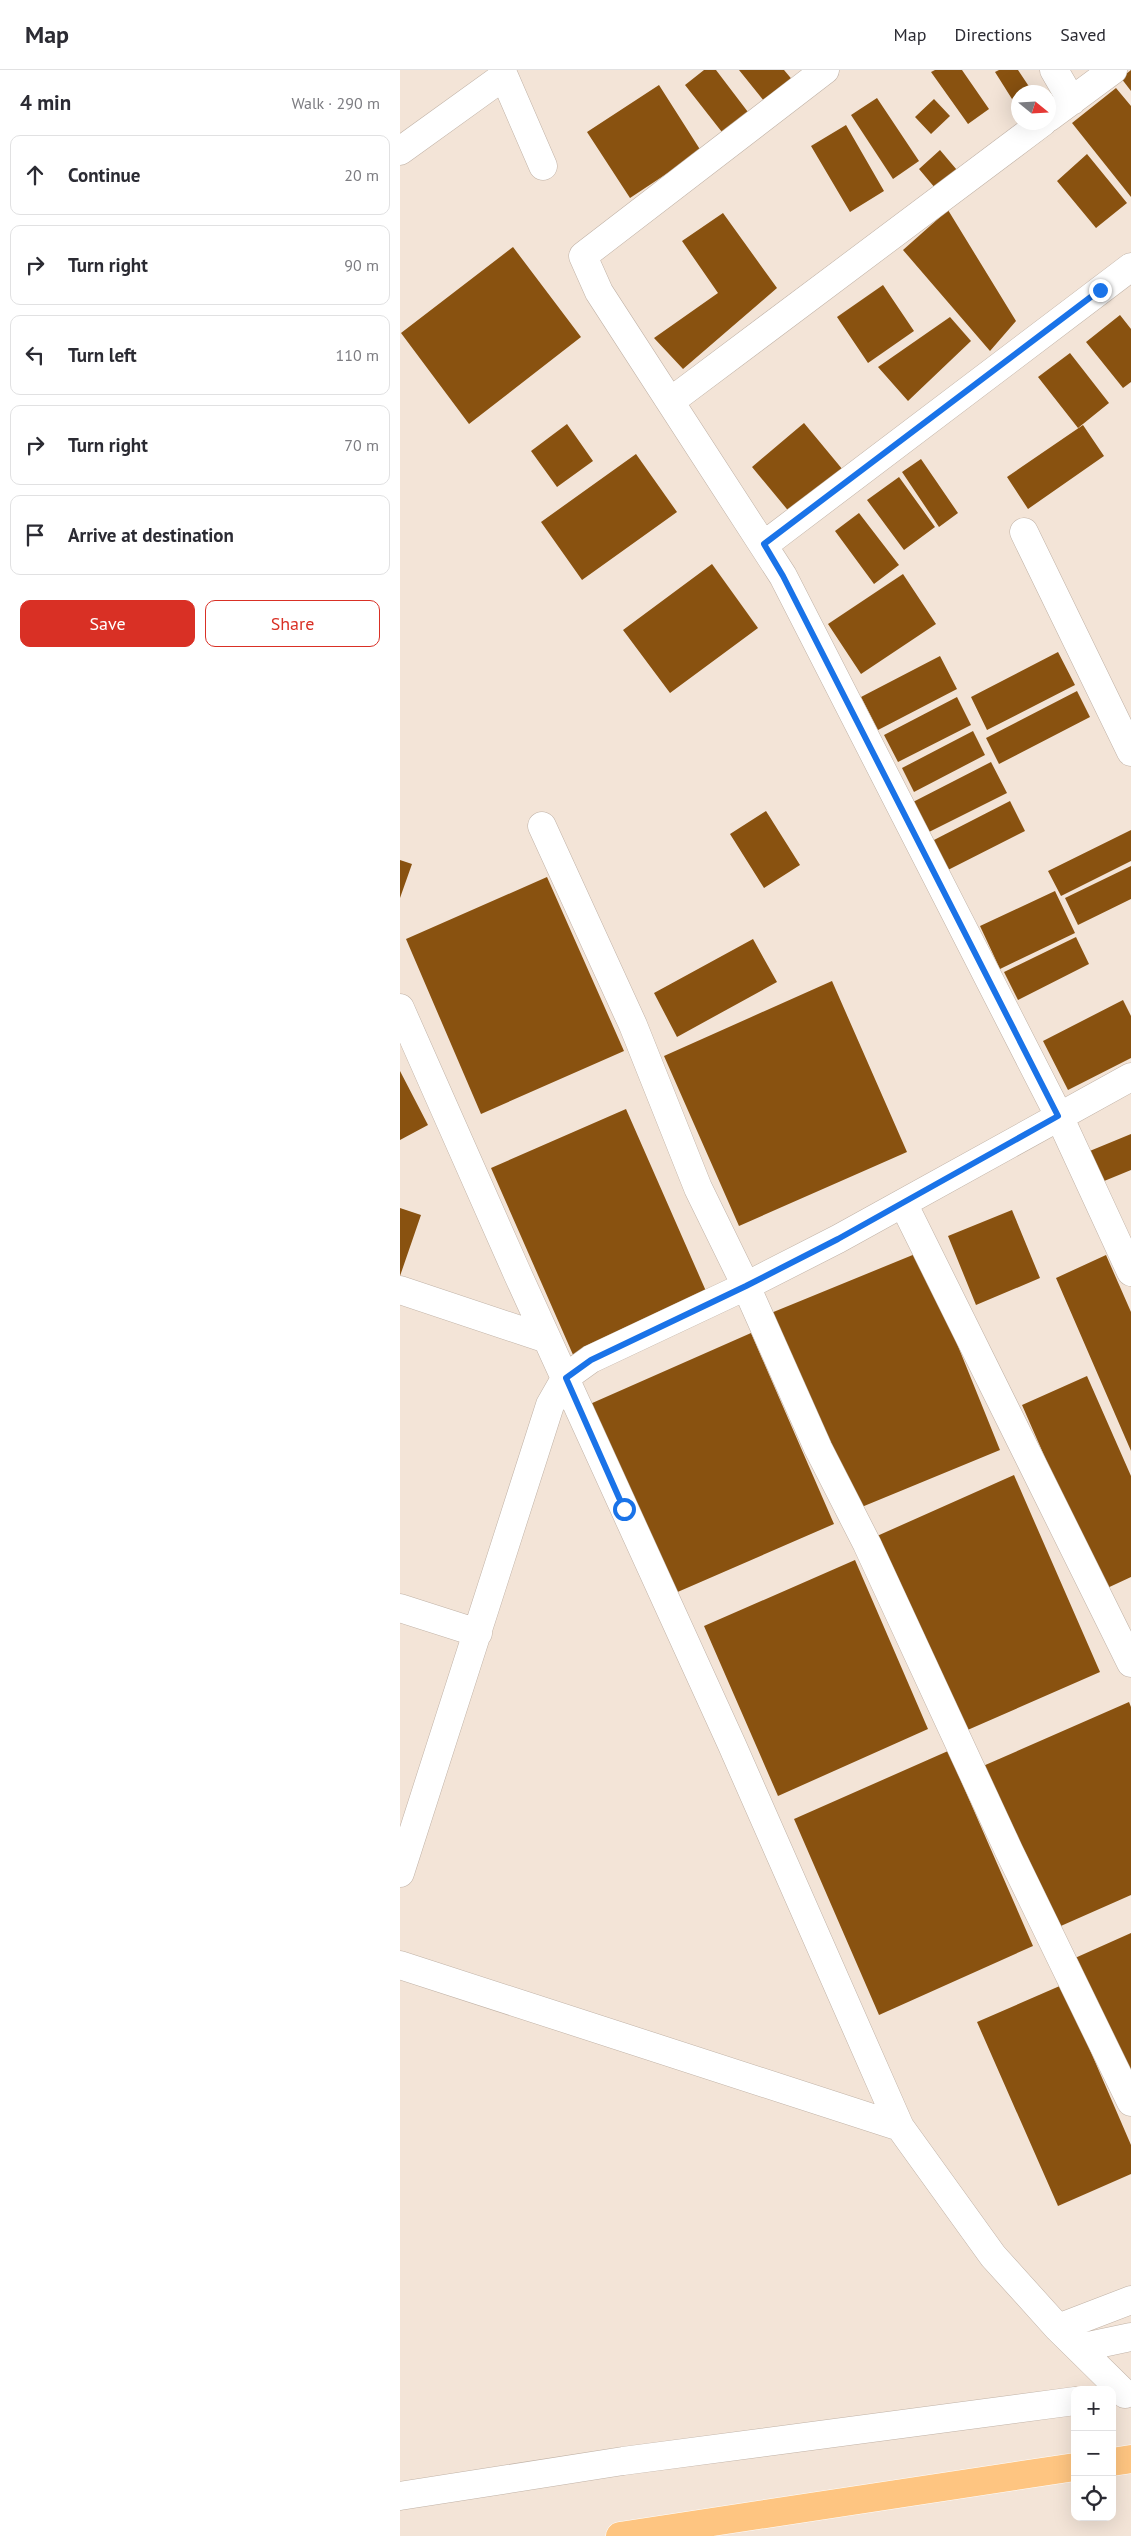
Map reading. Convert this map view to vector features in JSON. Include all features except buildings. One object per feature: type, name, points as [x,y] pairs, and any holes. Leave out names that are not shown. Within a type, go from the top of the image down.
[{"type":"main road","points":[[1116,2461],[1131,2459]]},
{"type":"main road","points":[[620,2536],[1071,2468]]},
{"type":"street","points":[[825,70],[583,256],[599,292],[783,576],[1058,1116],[1131,1272]]},
{"type":"street","points":[[1054,70],[1072,101]]},
{"type":"street","points":[[1056,112],[1114,70]]},
{"type":"street","points":[[400,151],[502,73],[544,166]]},
{"type":"street","points":[[671,401],[1032,130]]},
{"type":"street","points":[[764,544],[1131,267]]},
{"type":"street","points":[[1024,532],[1131,752]]},
{"type":"street","points":[[542,826],[633,1025],[698,1188],[746,1286],[818,1448],[867,1544],[1009,1851],[1131,2102]]},
{"type":"street","points":[[400,1008],[547,1339],[732,1745],[900,2127],[993,2256],[1058,2328],[1123,2394]]},
{"type":"street","points":[[400,1873],[550,1405],[566,1378],[591,1360],[746,1286],[903,1203],[1131,1077]]},
{"type":"street","points":[[903,1203],[1131,1663]]},
{"type":"street","points":[[400,1290],[547,1339]]},
{"type":"street","points":[[400,1608],[478,1633]]},
{"type":"street","points":[[400,1965],[900,2127]]},
{"type":"street","points":[[1058,2328],[1131,2300]]},
{"type":"street","points":[[1079,2348],[1131,2337]]},
{"type":"street","points":[[400,2496],[623,2461],[1071,2402]]},
{"type":"route","points":[[624,1509],[566,1378],[591,1360],[746,1286],[838,1239],[1058,1116],[783,576],[764,544],[1100,290]]}]
